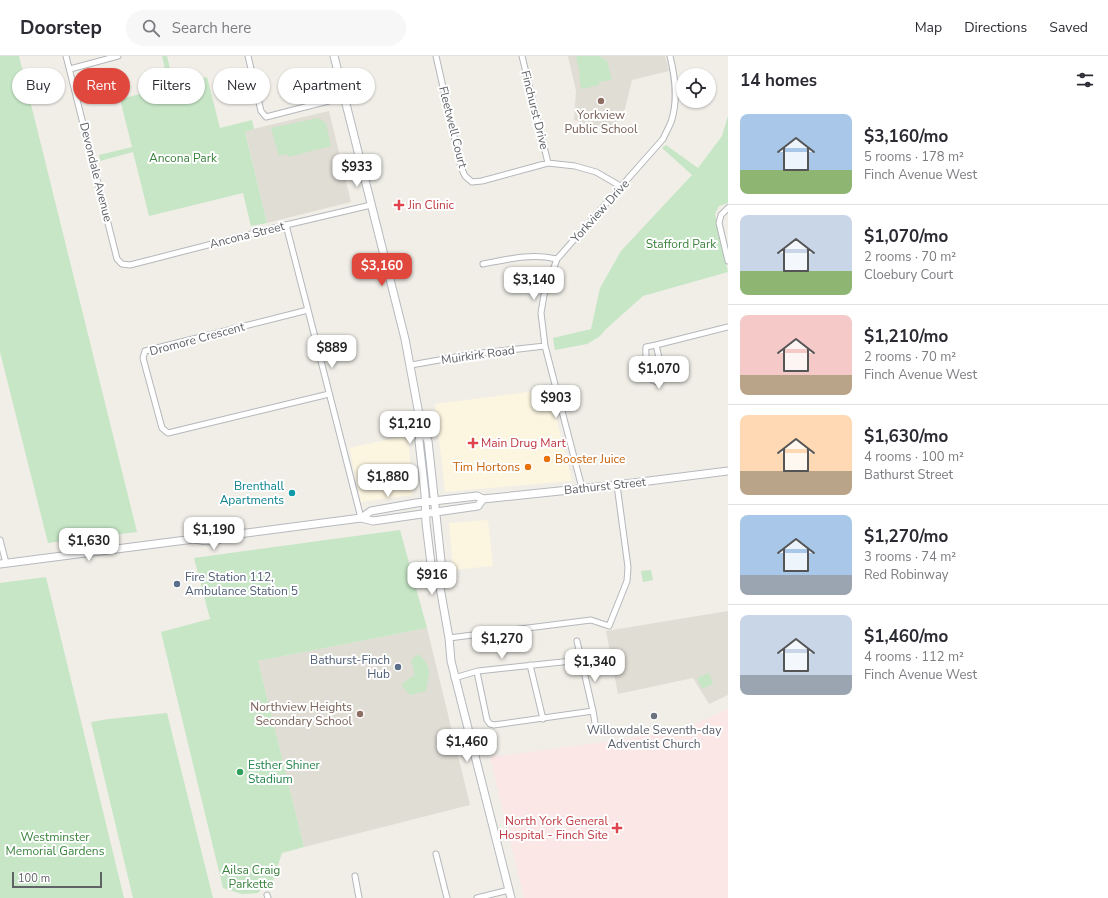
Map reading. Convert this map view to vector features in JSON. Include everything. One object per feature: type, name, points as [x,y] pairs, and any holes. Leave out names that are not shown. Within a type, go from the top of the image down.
[{"type":"main road","points":[[334,56],[337,68]]},
{"type":"main road","points":[[346,104],[410,365],[421,425],[428,441],[442,570],[438,576],[449,638],[454,678],[511,898]]},
{"type":"main road","points":[[421,425],[419,441],[432,572],[438,576]]},
{"type":"main road","name":"Bathurst Street","points":[[361,518],[371,510],[425,502],[477,496],[483,499],[617,485],[728,471]]},
{"type":"main road","name":"Bathurst Street","points":[[3,564],[194,539],[211,542],[218,541],[231,535],[361,518],[373,521],[478,506],[483,499]]},
{"type":"street","name":"Devondale Avenue","points":[[66,56],[117,259],[122,264]]},
{"type":"street","points":[[70,69],[118,56]]},
{"type":"street","points":[[248,56],[261,111],[266,117],[317,104]]},
{"type":"street","name":"Fleetwell Court","points":[[436,56],[462,167],[465,176],[472,182],[482,181],[548,163],[574,166],[596,172],[622,187]]},
{"type":"street","name":"Finchurst Drive","points":[[522,56],[548,163]]},
{"type":"street","name":"Yorkview Drive","points":[[582,488],[545,346],[541,313],[544,296],[557,259],[663,139],[672,119],[676,101],[676,85],[670,56]]},
{"type":"street","name":"Ancona Street","points":[[122,264],[130,265],[371,204]]},
{"type":"street","points":[[728,208],[721,215],[719,223],[728,261]]},
{"type":"street","points":[[286,225],[361,518]]},
{"type":"street","points":[[483,264],[511,258],[540,256],[557,259]]},
{"type":"street","name":"Dromore Crescent","points":[[308,310],[145,351],[143,358],[162,428],[168,433],[329,394]]},
{"type":"street","points":[[656,345],[663,374],[662,379],[657,382],[652,380],[646,357],[646,348],[656,345],[728,328]]},
{"type":"street","name":"Muirkirk Road","points":[[410,365],[473,354],[545,346]]},
{"type":"street","points":[[449,638],[591,620],[609,626],[627,581],[628,567],[617,485]]},
{"type":"street","points":[[0,540],[3,564]]},
{"type":"street","points":[[577,641],[596,729]]},
{"type":"street","points":[[454,678],[477,672],[581,660]]},
{"type":"street","points":[[530,665],[543,718]]},
{"type":"street","points":[[477,672],[487,720],[490,724],[496,726],[593,711]]},
{"type":"street","points":[[436,854],[446,898]]},
{"type":"street","points":[[355,876],[360,898]]},
{"type":"street","points":[[477,898],[510,890]]},
{"type":"shaded area","name":"Yorkview Public School","points":[[568,56],[665,56],[669,71],[632,80],[625,109],[612,131],[574,120],[576,91]]},
{"type":"shaded area","points":[[329,111],[351,202],[267,223],[245,131]]},
{"type":"shaded area","points":[[549,389],[572,481],[445,492],[435,404]]},
{"type":"shaded area","points":[[408,435],[413,495],[361,502],[349,448]]},
{"type":"shaded area","points":[[488,520],[493,566],[453,570],[449,523]]},
{"type":"shaded area","points":[[728,611],[728,695],[709,704],[693,678],[618,694],[606,631]]},
{"type":"shaded area","name":"Northview Heights Secondary School","points":[[427,628],[470,805],[304,847],[258,661]]},
{"type":"shaded area","name":"North York General Hospital - Finch Site","points":[[728,709],[728,898],[524,898],[490,757],[627,739],[693,725]]},
{"type":"green space","points":[[0,56],[19,56],[22,68],[12,68],[12,104],[31,104],[137,532],[48,543],[0,352]]},
{"type":"green space","name":"Ancona Park","points":[[162,56],[167,56],[170,68],[165,68]]},
{"type":"green space","points":[[599,56],[607,61],[612,80],[599,82],[599,85],[581,89],[580,73],[576,57]]},
{"type":"green space","name":"Ancona Park","points":[[205,77],[207,77],[220,128],[252,120],[254,129],[245,132],[267,223],[251,226],[243,193],[149,216],[133,152],[100,161],[99,155],[132,147],[121,104],[130,104],[130,97],[138,95],[138,104],[205,104]]},
{"type":"green space","name":"Stafford Park","points":[[728,116],[728,203],[719,206],[715,214],[728,272],[643,296],[599,337],[587,344],[555,350],[553,338],[591,329],[600,288],[621,251],[692,175],[662,148],[666,145],[698,168],[722,136]]},
{"type":"green space","points":[[318,118],[326,123],[331,146],[288,157],[287,154],[279,156],[271,128]]},
{"type":"green space","name":"Ailsa Craig Parkette","points":[[400,530],[427,628],[258,661],[304,847],[282,853],[271,887],[263,887],[258,893],[242,894],[223,888],[161,632],[210,619],[194,558]]},
{"type":"green space","points":[[651,570],[653,580],[643,582],[641,571]]},
{"type":"green space","name":"Westminster Memorial Gardens","points":[[46,577],[124,898],[0,898],[0,583]]},
{"type":"green space","points":[[417,655],[420,655],[427,664],[429,672],[426,691],[410,695],[401,685],[411,677],[415,676],[411,660]]},
{"type":"green space","points":[[709,673],[713,684],[702,689],[697,678]]},
{"type":"green space","points":[[167,713],[213,898],[133,898],[91,722]]},
{"type":"place","name":"Yorkview Public School","points":[[601,101]]},
{"type":"place","name":"Jin Clinic","points":[[399,205]]},
{"type":"place","name":"Main Drug Mart","points":[[473,443]]},
{"type":"place","name":"Booster Juice","points":[[547,459]]},
{"type":"place","name":"Tim Hortons","points":[[528,467]]},
{"type":"place","name":"Brenthall Apartments","points":[[292,493]]},
{"type":"place","name":"Fire Station 112, Ambulance Station 5","points":[[177,584]]},
{"type":"place","name":"Bathurst-Finch Hub","points":[[398,667]]},
{"type":"place","name":"Northview Heights Secondary School","points":[[360,714]]},
{"type":"place","name":"Willowdale Seventh-day Adventist Church","points":[[654,716]]},
{"type":"place","name":"Esther Shiner Stadium","points":[[240,772]]},
{"type":"place","name":"North York General Hospital - Finch Site","points":[[617,828]]}]
